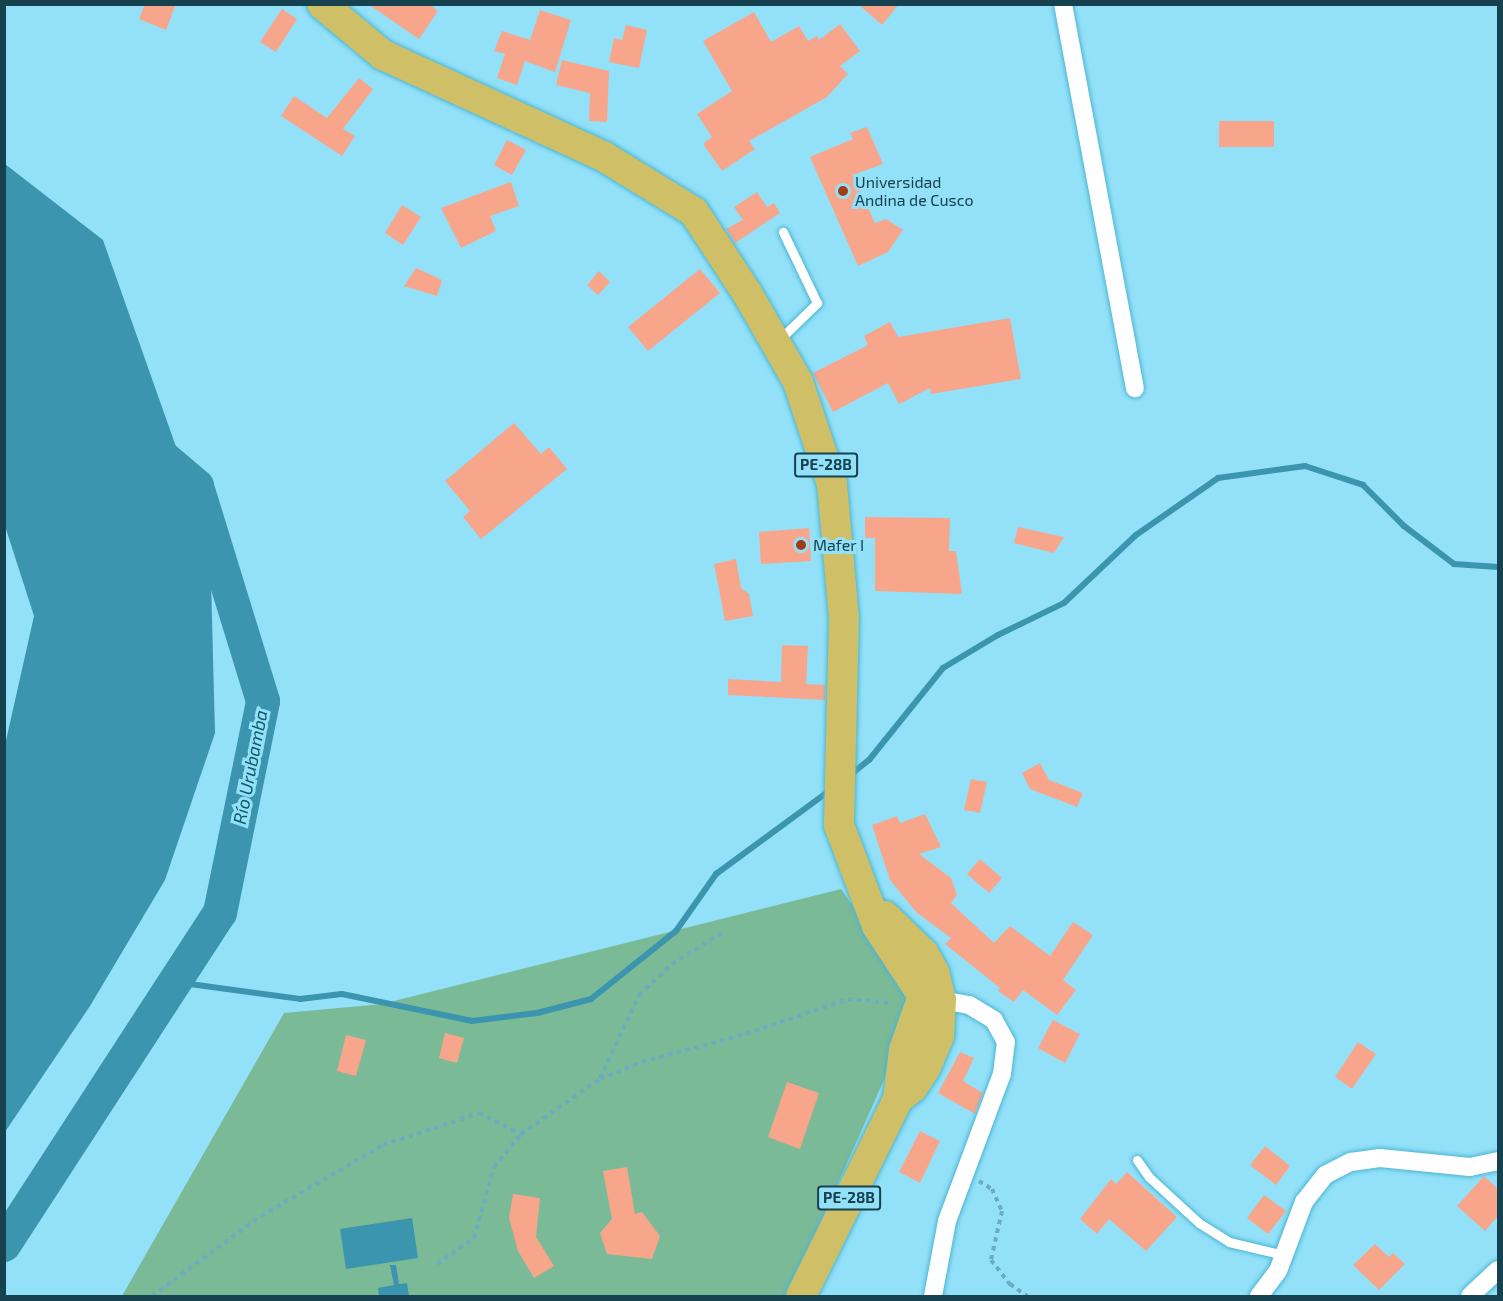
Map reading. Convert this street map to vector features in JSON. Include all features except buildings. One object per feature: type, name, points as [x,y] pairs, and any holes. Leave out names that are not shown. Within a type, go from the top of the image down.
[{"type":"highway","name":"PE-28B","points":[[322,4],[384,56],[603,156],[694,212],[798,382],[832,484],[844,618],[839,825],[877,926],[926,1000],[904,1050],[898,1099],[801,1296]]},
{"type":"street","points":[[1063,4],[1134,387]]},
{"type":"street","points":[[926,1000],[969,1005],[994,1020],[1006,1042],[1002,1074],[963,1171],[947,1221],[933,1296]]},
{"type":"street","points":[[1259,1296],[1278,1271],[1304,1202],[1325,1176],[1351,1162],[1380,1158],[1470,1167],[1498,1161]]},
{"type":"street","points":[[1470,1296],[1498,1270]]},
{"type":"lane","points":[[776,343],[818,303],[783,232]]},
{"type":"lane","points":[[1137,1160],[1149,1177],[1199,1223],[1229,1242],[1284,1255]]},
{"type":"path","points":[[600,1079],[639,995],[672,964],[722,933]]},
{"type":"path","points":[[437,1264],[474,1238],[494,1167],[521,1134],[600,1079],[642,1062],[746,1034],[848,999],[926,1000]]},
{"type":"path","points":[[152,1296],[261,1216],[383,1145],[479,1113],[521,1134]]},
{"type":"path","points":[[963,1171],[992,1189],[1002,1211],[991,1260],[1010,1284],[1027,1296]]},
{"type":"green space","points":[[841,889],[919,1001],[788,1296],[122,1296],[284,1013],[382,1004]]},
{"type":"water","points":[[5,164],[103,240],[210,543],[215,733],[165,880],[90,1006],[5,1132],[5,745],[34,616],[5,526]]},
{"type":"water","points":[[412,1218],[418,1258],[346,1269],[340,1229]]},
{"type":"water","points":[[390,1265],[396,1265],[399,1284],[407,1283],[409,1296],[379,1296],[378,1288],[394,1285]]},
{"type":"waterway","name":"Río Urubamba","points":[[4,1245],[220,913],[263,701],[197,486],[151,447]]},
{"type":"waterway","points":[[849,776],[869,760],[943,668],[998,635],[1064,603],[1136,535],[1218,478],[1305,466],[1363,485],[1404,526],[1454,564],[1498,567]]},
{"type":"waterway","points":[[175,982],[300,999],[342,994],[472,1021],[537,1013],[591,999],[676,931],[716,874],[829,791]]},
{"type":"place","name":"Universidad Andina de Cusco","points":[[843,191]]},
{"type":"place","name":"Mafer I","points":[[801,545]]}]
